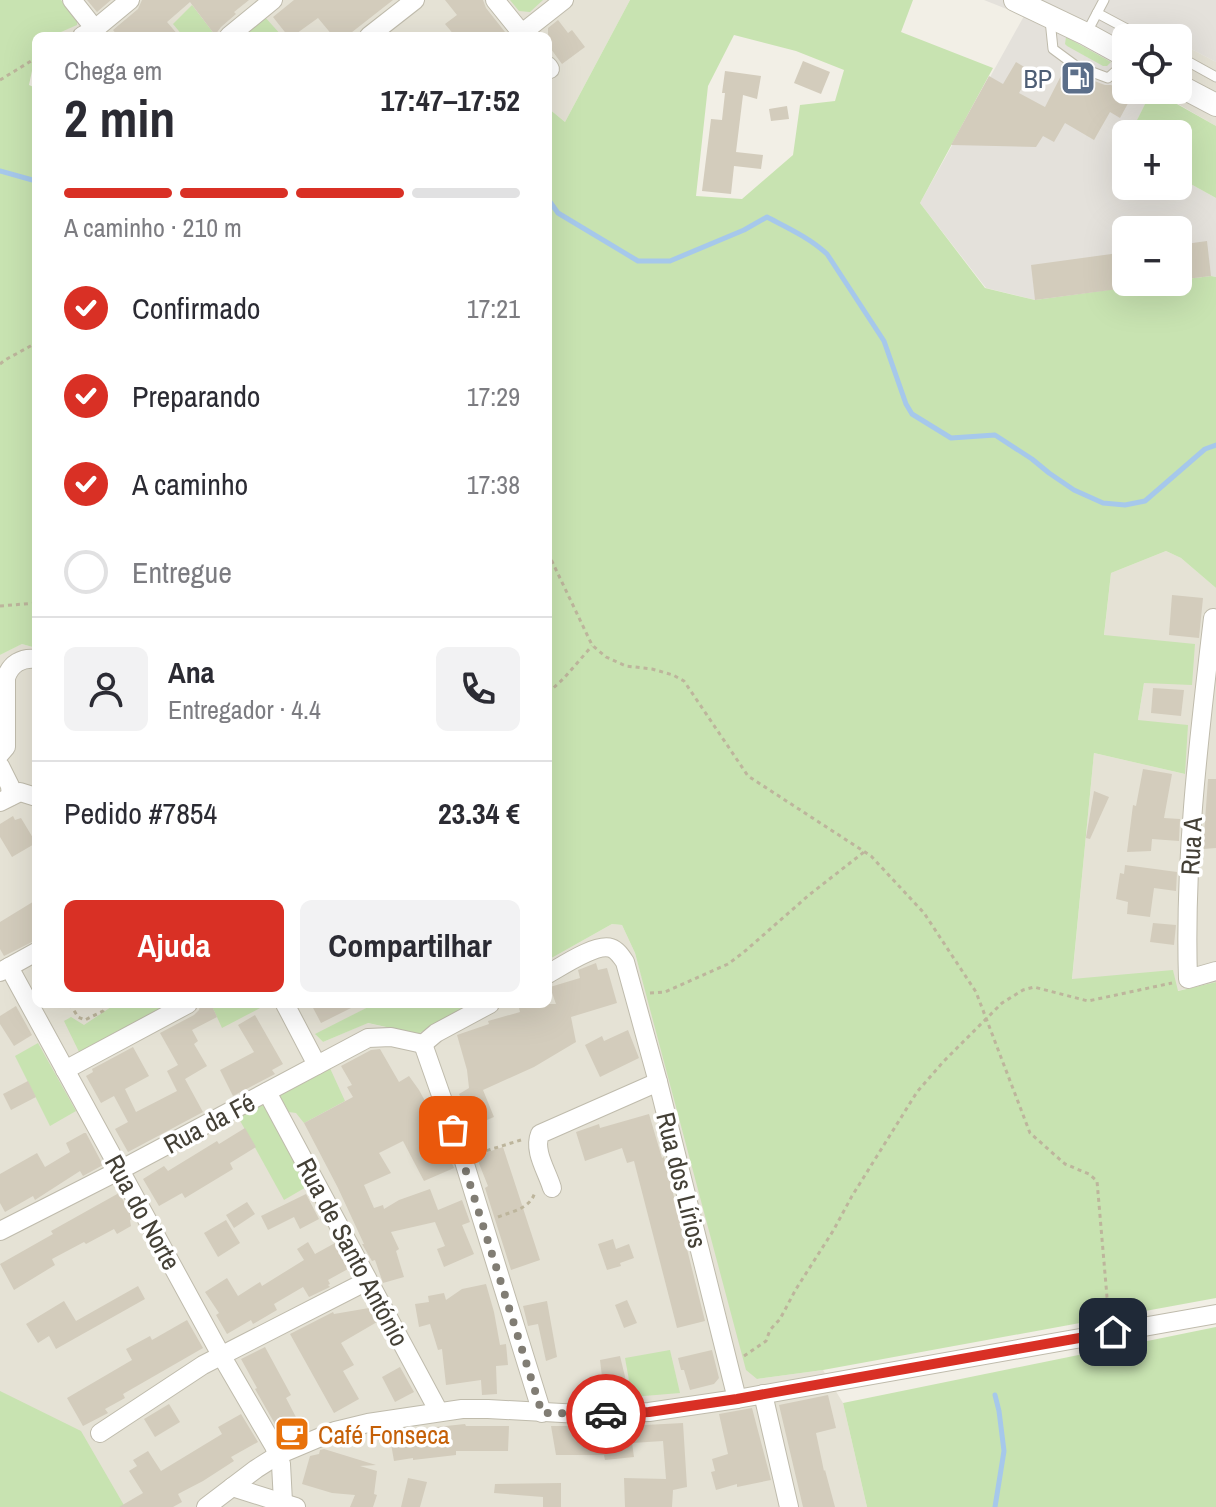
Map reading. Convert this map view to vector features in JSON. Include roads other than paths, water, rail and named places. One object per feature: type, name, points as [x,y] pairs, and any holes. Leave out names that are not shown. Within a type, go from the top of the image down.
[{"type":"street","points":[[72,0],[89,32],[130,0]]},
{"type":"street","points":[[234,32],[273,0]]},
{"type":"street","points":[[374,32],[415,0]]},
{"type":"street","points":[[495,0],[521,32]]},
{"type":"street","points":[[527,32],[564,0]]},
{"type":"street","points":[[1015,0],[1086,34],[1112,50]]},
{"type":"street","points":[[1192,92],[1216,105]]},
{"type":"street","name":"Rua A","points":[[1213,618],[1195,774],[1186,927],[1188,979],[1216,971]]},
{"type":"street","points":[[0,754],[6,747],[8,671],[22,659],[32,659]]},
{"type":"street","points":[[0,766],[10,786],[6,799]]},
{"type":"street","points":[[6,799],[20,792],[32,796]]},
{"type":"street","name":"Rua dos Lírios","points":[[552,972],[596,948],[614,948],[625,962],[737,1399]]},
{"type":"street","points":[[3,969],[32,954]]},
{"type":"street","name":"Rua do Norte","points":[[3,969],[65,1070],[278,1455]]},
{"type":"street","points":[[65,1070],[181,1008]]},
{"type":"street","points":[[287,1008],[317,1065]]},
{"type":"street","points":[[483,1008],[436,1033],[423,1044],[463,1158],[542,1413]]},
{"type":"street","name":"Rua da Fé","points":[[0,1231],[368,1038],[391,1037],[423,1044]]},
{"type":"street","points":[[552,1188],[537,1148],[540,1134],[658,1082]]},
{"type":"street","name":"Rua de Santo António","points":[[267,1092],[439,1412]]},
{"type":"street","points":[[100,1433],[221,1355],[367,1281]]},
{"type":"street","points":[[206,1507],[278,1455],[354,1426],[439,1412],[488,1409],[542,1413],[649,1412],[1216,1314]]},
{"type":"street","points":[[763,1394],[789,1507]]},
{"type":"street","points":[[232,1487],[289,1504],[278,1455]]},
{"type":"lane","points":[[1086,34],[1104,0]]},
{"type":"lane","points":[[1097,13],[1118,24]]},
{"type":"lane","points":[[1050,17],[1053,49],[1076,66],[1108,78],[1112,74]]},
{"type":"lane","points":[[1192,64],[1216,77]]},
{"type":"waterway","points":[[0,171],[32,180]]},
{"type":"waterway","points":[[552,205],[558,213],[638,261],[670,261],[767,217],[791,229],[827,254],[884,341],[912,414],[951,438],[995,435],[1074,490],[1103,503],[1125,505],[1145,501],[1205,449],[1216,445]]},
{"type":"waterway","points":[[995,1395],[1004,1451],[995,1507]]},
{"type":"place","name":"BP","points":[[1078,78]]},
{"type":"place","name":"Café Fonseca","points":[[292,1434]]}]
